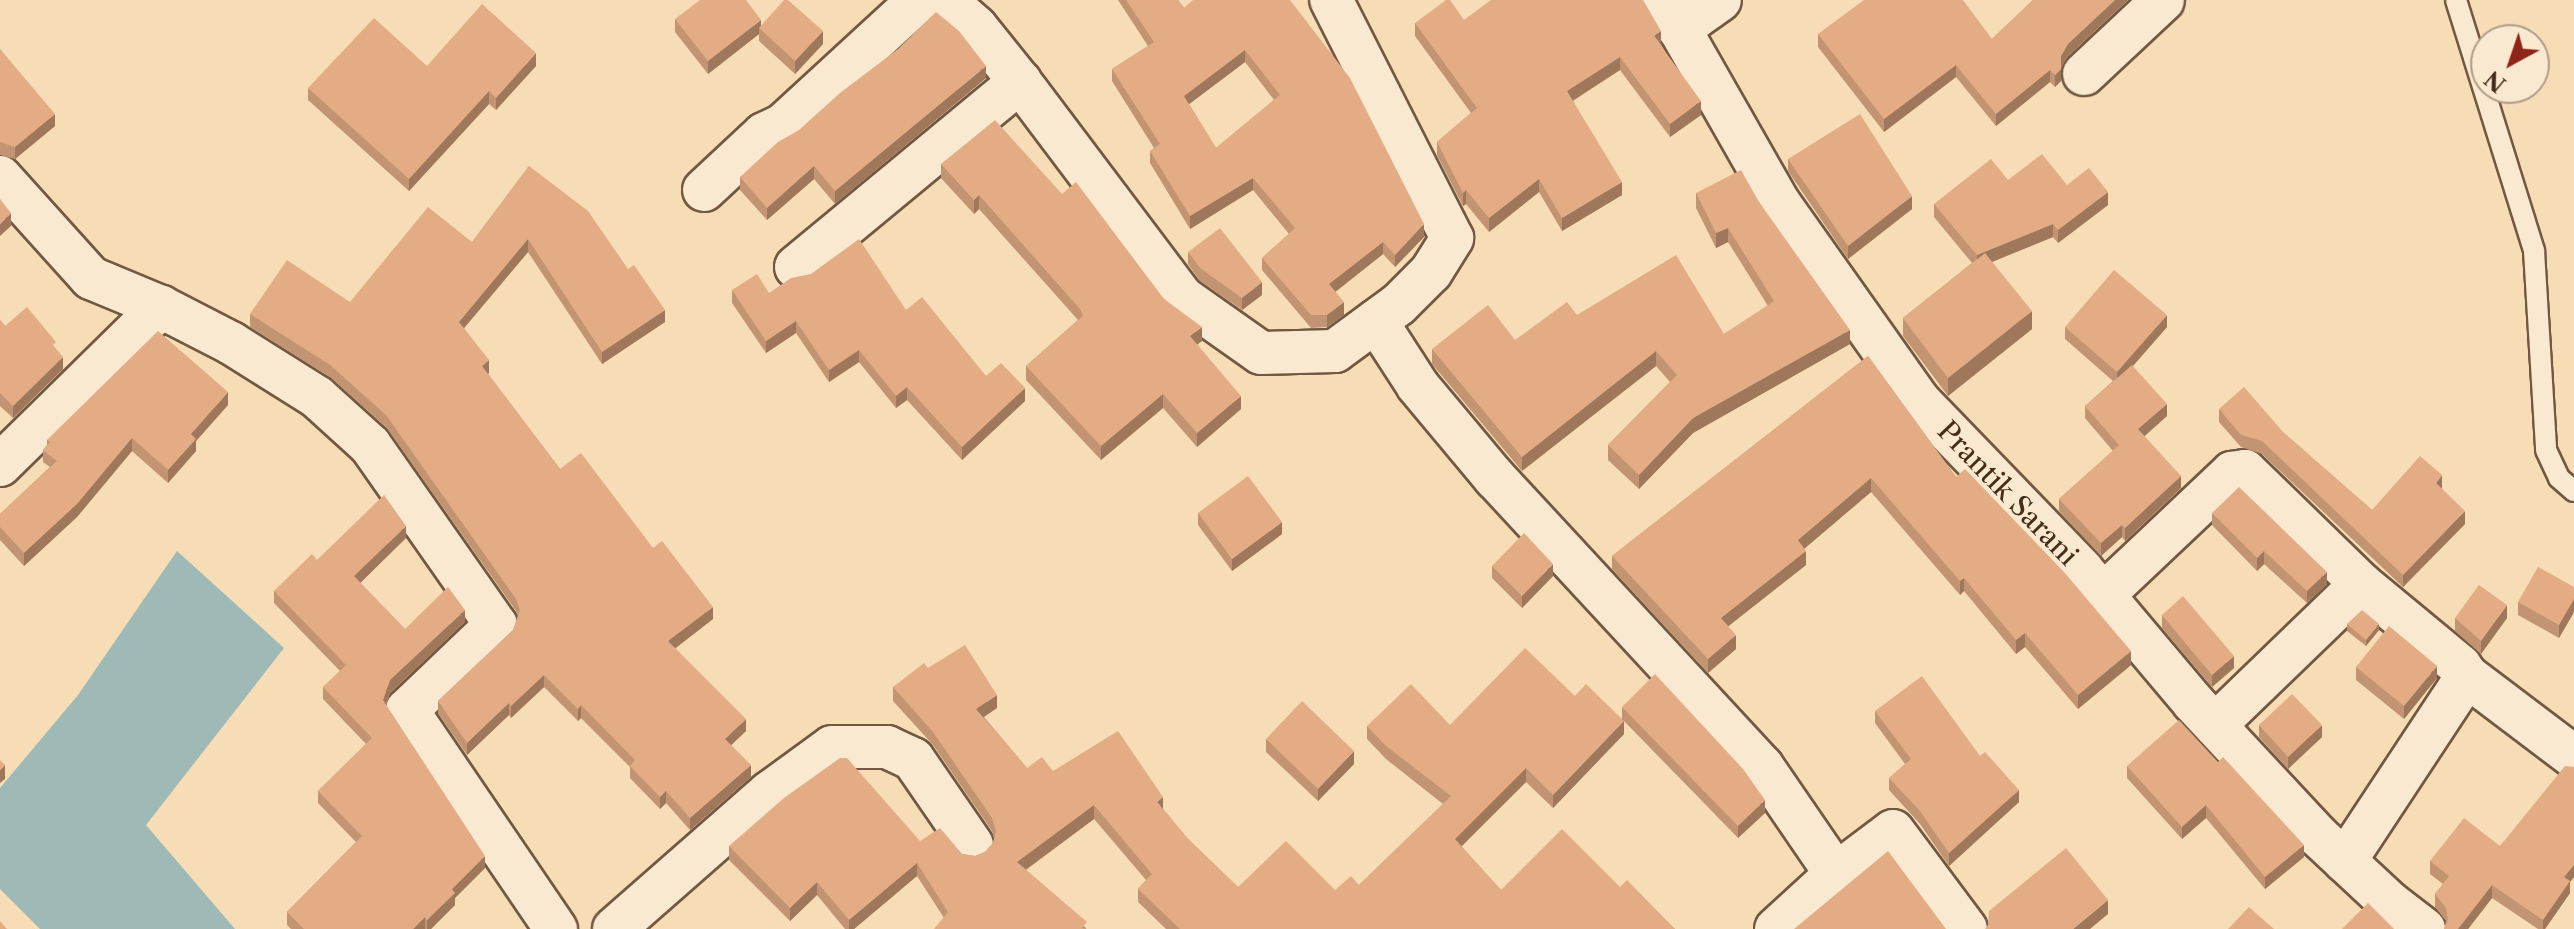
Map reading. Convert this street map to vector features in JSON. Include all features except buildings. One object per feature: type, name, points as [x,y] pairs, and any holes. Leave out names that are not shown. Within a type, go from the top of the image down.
[{"type":"street","points":[[704,190],[764,134],[783,125],[919,0]]},
{"type":"street","points":[[945,0],[976,27],[1020,82],[1183,298],[1261,353],[1335,351],[1376,321],[1431,272],[1452,238],[1331,0]]},
{"type":"street","points":[[1671,15],[1720,0]]},
{"type":"street","points":[[2084,74],[2163,0]]},
{"type":"street","name":"Prantik Sarani","points":[[1671,15],[1779,203],[1920,402],[2103,595],[2215,725],[2345,861],[2424,929]]},
{"type":"street","points":[[796,267],[1020,82]]},
{"type":"street","points":[[0,177],[91,278],[161,307],[231,343],[317,397],[370,445],[496,625],[407,710],[556,929]]},
{"type":"street","points":[[0,465],[161,307]]},
{"type":"street","points":[[1376,321],[1418,386],[1495,478],[1762,766],[1836,874]]},
{"type":"street","points":[[2103,595],[2232,473],[2245,471],[2361,584],[2460,666],[2467,676],[2574,757]]},
{"type":"street","points":[[2215,725],[2361,584]]},
{"type":"street","points":[[2345,861],[2467,676]]},
{"type":"street","points":[[614,929],[769,793],[832,747],[887,747],[913,759],[972,845]]},
{"type":"street","points":[[1776,929],[1836,874],[1893,831],[1966,929]]},
{"type":"lane","points":[[2456,0],[2534,251],[2546,450],[2559,478],[2574,491]]},
{"type":"water","points":[[177,551],[284,648],[146,825],[235,929],[40,929],[0,889],[0,788],[78,695]]}]
